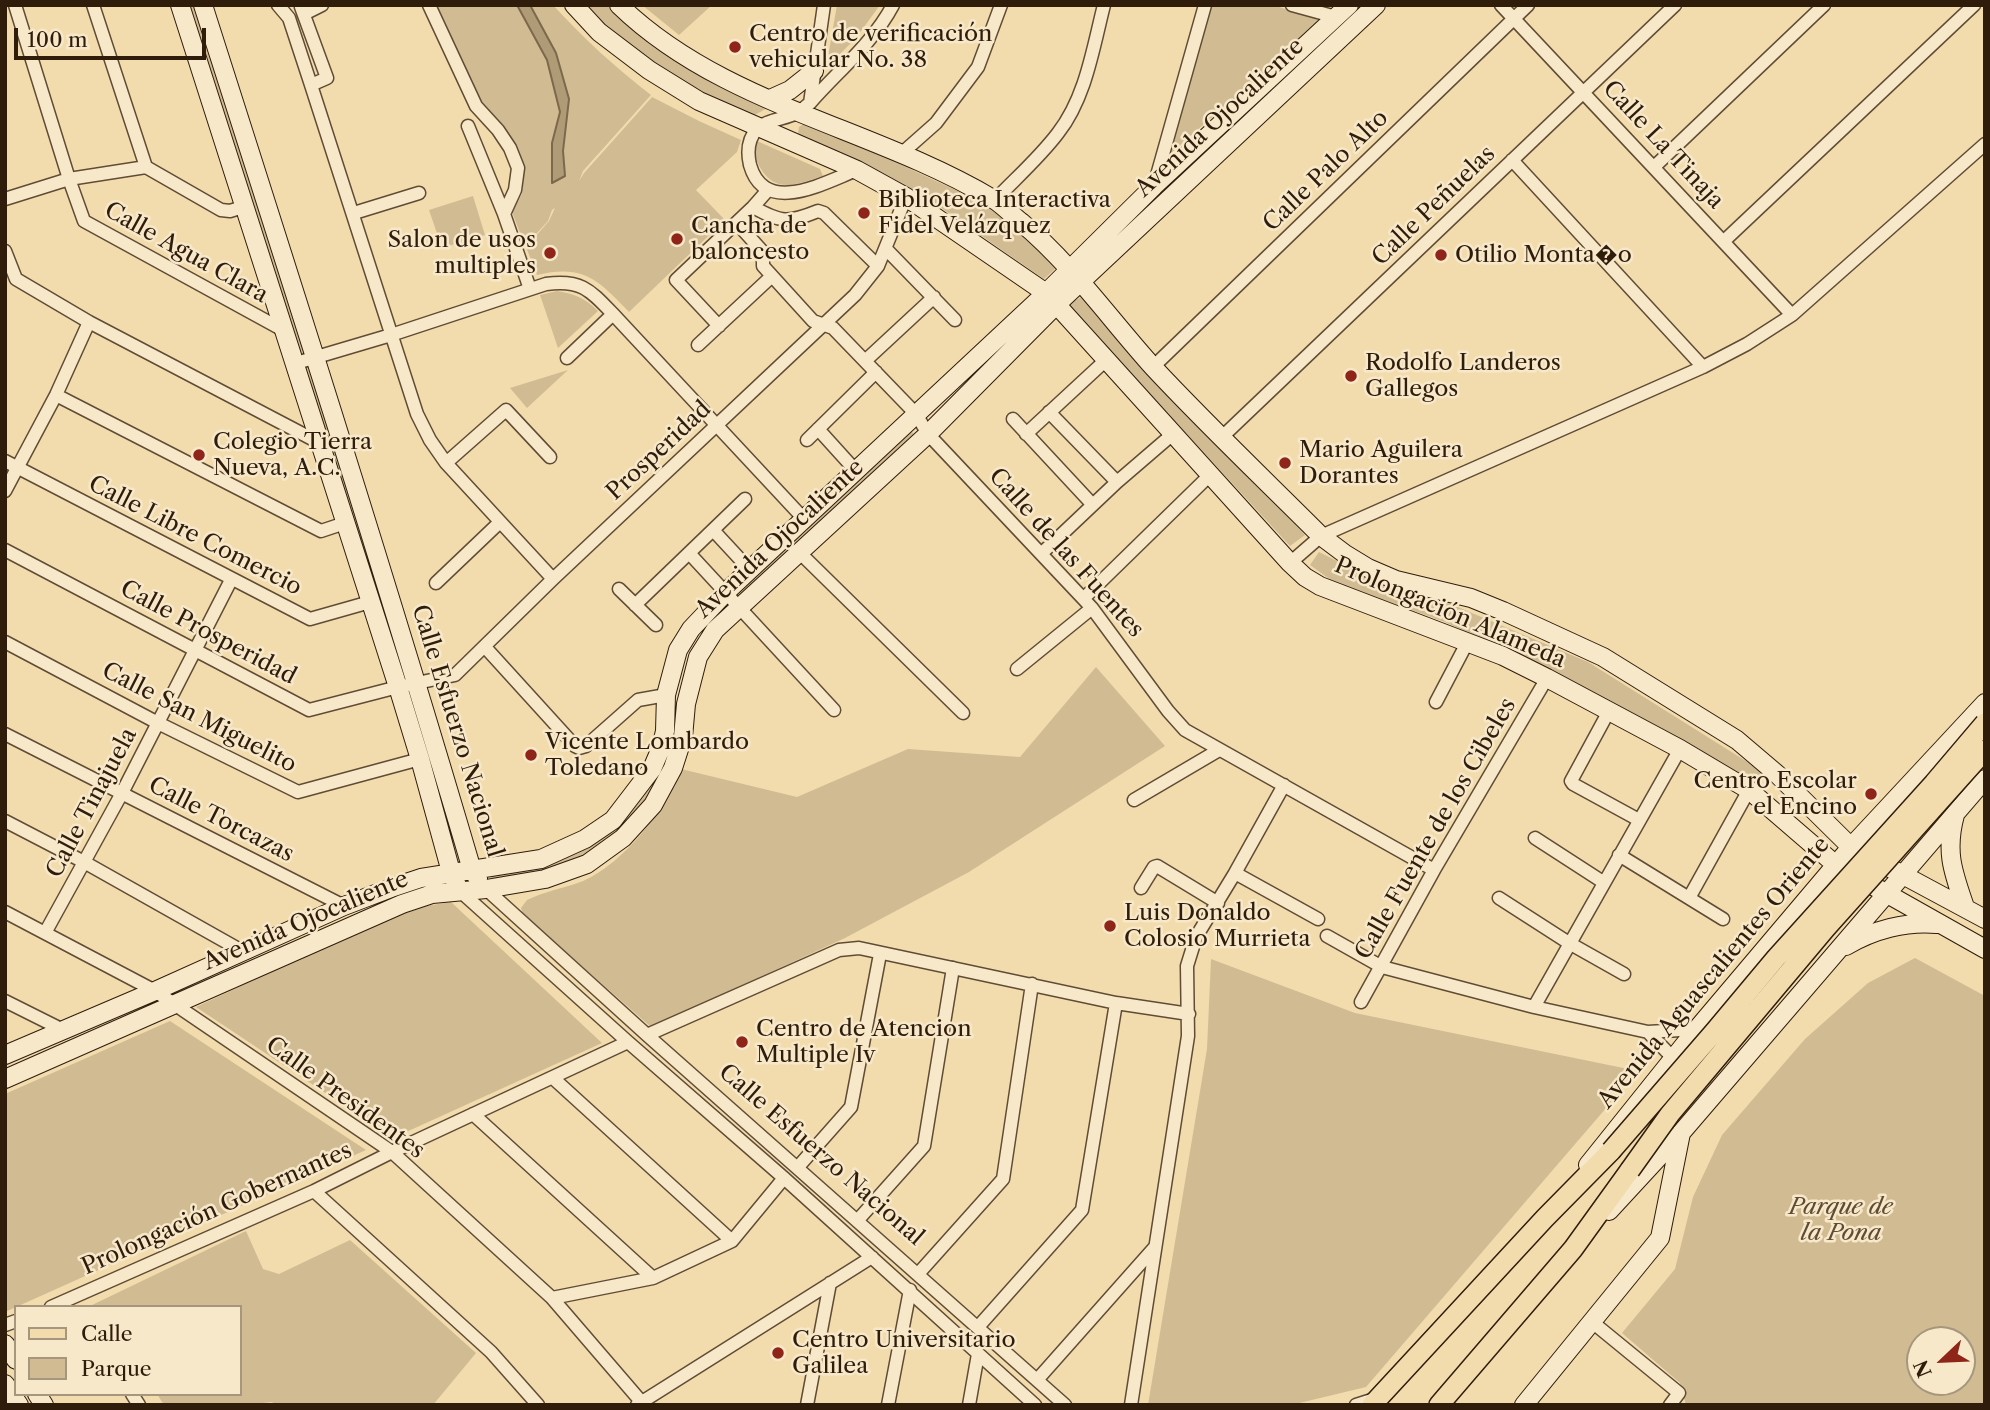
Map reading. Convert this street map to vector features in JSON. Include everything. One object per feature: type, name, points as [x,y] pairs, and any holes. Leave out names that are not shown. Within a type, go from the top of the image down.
[{"type":"main road","name":"Calle Esfuerzo Nacional","points":[[180,5],[421,759],[451,872],[460,891]]},
{"type":"main road","name":"Calle Esfuerzo Nacional","points":[[203,5],[315,357],[472,870],[486,890]]},
{"type":"main road","name":"Prolongación Alameda","points":[[574,5],[599,32],[649,70],[699,101],[857,170],[906,197],[1051,299],[1305,577],[1320,586],[1503,656],[1680,749],[1749,790],[1836,865],[1985,949]]},
{"type":"main road","name":"Prolongación Alameda","points":[[619,5],[662,41],[690,59],[770,99],[804,108],[995,200],[1076,275],[1153,367],[1222,437],[1321,536],[1345,554],[1396,580],[1471,598],[1503,611],[1613,663],[1737,740],[1777,774],[1851,847],[1905,872],[1985,919]]},
{"type":"main road","name":"Avenida Ojocaliente","points":[[5,1055],[344,906],[421,878],[541,859],[585,839],[613,820],[652,769],[661,748],[665,731],[666,695],[678,650],[691,629],[725,593],[916,414],[1051,299],[1377,5]]},
{"type":"main road","name":"Avenida Ojocaliente","points":[[1076,275],[1154,186],[1343,11]]},
{"type":"main road","points":[[770,99],[790,90],[814,71]]},
{"type":"main road","name":"Avenida Ojocaliente","points":[[5,1079],[402,904],[432,894],[486,890],[545,879],[587,864],[623,838],[653,805],[673,768],[683,737],[686,704],[698,656],[715,630],[928,434],[1051,299]]},
{"type":"main road","name":"Avenida Aguascalientes Oriente","points":[[1545,1219],[1673,1058],[1851,847],[1985,703]]},
{"type":"main road","name":"Avenida Aguascalientes Oriente","points":[[1375,1401],[1611,1151],[1776,958],[1985,723]]},
{"type":"main road","points":[[1573,1249],[1670,1114],[1826,928],[1985,750]]},
{"type":"main road","points":[[1439,1405],[1573,1249],[1681,1133],[1985,779]]},
{"type":"main road","points":[[1956,812],[1950,856],[1954,879],[1965,906]]},
{"type":"main road","points":[[1871,827],[1873,842],[1882,857],[1905,872]]},
{"type":"main road","points":[[1802,905],[1814,903],[1832,909],[1843,930],[1842,946]]},
{"type":"main road","points":[[1842,946],[1894,927],[1941,924]]},
{"type":"main road","points":[[1524,1405],[1660,1238],[1681,1133]]},
{"type":"main road","points":[[5,1384],[19,1405]]},
{"type":"street","name":"Calle Agua Clara","points":[[15,5],[69,179],[85,221],[282,330]]},
{"type":"street","points":[[93,5],[146,167]]},
{"type":"street","points":[[278,5],[289,18],[354,213],[416,414],[446,463],[553,579]]},
{"type":"street","points":[[289,18],[303,9],[322,5]]},
{"type":"street","points":[[429,5],[475,106],[498,130],[510,148],[518,168],[515,190],[504,214]]},
{"type":"street","points":[[804,108],[814,71],[824,5]]},
{"type":"street","points":[[857,170],[800,192],[783,194],[768,190],[754,175],[748,152],[750,141],[758,127],[804,108],[867,42],[893,5]]},
{"type":"street","points":[[901,153],[936,123],[978,67],[1002,5]]},
{"type":"street","points":[[995,200],[1059,132],[1076,101],[1088,68],[1104,5]]},
{"type":"street","points":[[1154,186],[1205,5]]},
{"type":"street","points":[[1292,5],[1343,11]]},
{"type":"street","name":"Calle La Tinaja","points":[[1501,5],[1792,315]]},
{"type":"street","name":"Calle Palo Alto","points":[[1153,367],[1528,5]]},
{"type":"street","name":"Calle Peñuelas","points":[[1222,437],[1675,5]]},
{"type":"street","points":[[1654,167],[1824,5]]},
{"type":"street","points":[[1724,240],[1973,5]]},
{"type":"street","points":[[303,9],[327,78],[311,85]]},
{"type":"street","points":[[468,126],[504,214],[530,289]]},
{"type":"street","points":[[1290,563],[1321,536],[1747,345],[1792,315],[1985,144]]},
{"type":"street","points":[[1512,160],[1703,367]]},
{"type":"street","points":[[5,199],[69,179],[146,167],[221,210],[230,211],[243,207]]},
{"type":"street","points":[[719,326],[676,280],[768,190]]},
{"type":"street","points":[[354,213],[419,193]]},
{"type":"street","name":"Prosperidad","points":[[398,687],[455,675],[553,579],[855,295],[878,266],[906,197]]},
{"type":"street","points":[[753,207],[772,218],[785,221],[818,211],[824,213],[878,266]]},
{"type":"street","name":"Calle de las Fuentes","points":[[744,231],[763,252],[763,266],[813,321],[833,328],[876,372],[916,414],[928,434],[1088,603],[1185,730],[1434,870]]},
{"type":"street","points":[[886,248],[955,320]]},
{"type":"street","points":[[5,251],[16,279],[89,321],[318,442]]},
{"type":"street","points":[[698,345],[772,276]]},
{"type":"street","points":[[293,364],[530,289],[564,282],[584,287],[613,314],[804,519]]},
{"type":"street","points":[[865,361],[934,297]]},
{"type":"street","points":[[567,358],[613,314]]},
{"type":"street","points":[[5,491],[11,464],[56,395],[89,321]]},
{"type":"street","points":[[1026,434],[1106,360]]},
{"type":"street","points":[[807,440],[876,372]]},
{"type":"street","points":[[56,395],[320,531],[345,523]]},
{"type":"street","points":[[446,463],[506,410],[550,457]]},
{"type":"street","points":[[1049,412],[1117,482]]},
{"type":"street","points":[[1013,419],[1092,504]]},
{"type":"street","points":[[818,429],[856,471]]},
{"type":"street","points":[[1042,553],[1092,504],[1174,433]]},
{"type":"street","name":"Calle Libre Comercio","points":[[11,464],[310,619],[370,602]]},
{"type":"street","points":[[1017,669],[1041,650],[1088,603],[1211,474]]},
{"type":"street","points":[[635,605],[745,499]]},
{"type":"street","points":[[436,583],[500,522]]},
{"type":"street","points":[[713,530],[750,570]]},
{"type":"street","name":"Calle Prosperidad","points":[[5,550],[309,710],[398,687]]},
{"type":"street","points":[[689,553],[738,609],[834,709]]},
{"type":"street","points":[[800,553],[964,713]]},
{"type":"street","name":"Calle Tinajuela","points":[[46,933],[122,793],[231,580]]},
{"type":"street","points":[[619,589],[656,625]]},
{"type":"street","name":"Calle San Miguelito","points":[[5,642],[158,723],[298,792],[421,759]]},
{"type":"street","points":[[1436,702],[1467,643]]},
{"type":"street","points":[[485,647],[579,748],[586,746],[638,700],[666,695]]},
{"type":"street","name":"Calle Fuente de los Cibeles","points":[[1361,1002],[1434,870],[1547,678]]},
{"type":"street","points":[[1609,711],[1571,781],[1639,820]]},
{"type":"street","name":"Calle Torcazas","points":[[5,734],[344,906]]},
{"type":"street","points":[[1534,1007],[1680,749]]},
{"type":"street","points":[[1134,800],[1219,750]]},
{"type":"street","points":[[1131,1405],[1188,1035],[1187,966],[1196,937],[1236,873],[1284,785]]},
{"type":"street","points":[[1689,898],[1749,790]]},
{"type":"street","points":[[5,821],[242,951]]},
{"type":"street","points":[[1535,838],[1604,882]]},
{"type":"street","points":[[1619,855],[1723,919]]},
{"type":"street","points":[[1141,888],[1157,866],[1218,903]]},
{"type":"street","points":[[1236,873],[1318,919]]},
{"type":"street","name":"Calle Esfuerzo Nacional","points":[[486,890],[1065,1405]]},
{"type":"street","name":"Calle Esfuerzo Nacional","points":[[460,891],[910,1290],[1034,1405]]},
{"type":"street","points":[[1499,898],[1624,974]]},
{"type":"street","name":"Calle Presidentes","points":[[5,912],[155,991],[392,1152],[552,1298],[640,1404]]},
{"type":"street","points":[[1327,936],[1382,967],[1534,1007],[1648,1032],[1697,1029]]},
{"type":"street","points":[[647,1035],[839,950],[859,948],[1116,1003],[1189,1014]]},
{"type":"street","points":[[798,1167],[851,1107],[880,954]]},
{"type":"street","points":[[857,1221],[923,1146],[953,968]]},
{"type":"street","points":[[918,1274],[1003,1179],[1032,984]]},
{"type":"street","points":[[5,1001],[63,1030]]},
{"type":"street","points":[[978,1327],[1082,1210],[1116,1003]]},
{"type":"street","points":[[1648,1032],[1673,1058]]},
{"type":"street","name":"Prolongación Gobernantes","points":[[72,1303],[628,1042]]},
{"type":"street","points":[[553,1078],[732,1241]]},
{"type":"street","points":[[473,1114],[653,1278]]},
{"type":"street","points":[[552,1298],[653,1278],[732,1241],[784,1178]]},
{"type":"street","points":[[314,1191],[491,1352],[538,1405]]},
{"type":"street","points":[[1037,1380],[1156,1246]]},
{"type":"street","points":[[640,1404],[872,1257]]},
{"type":"street","points":[[807,1405],[830,1283]]},
{"type":"street","points":[[888,1405],[910,1290]]},
{"type":"street","points":[[1591,1321],[1679,1394],[1670,1405]]},
{"type":"street","points":[[970,1405],[978,1354]]},
{"type":"street","points":[[1356,1405],[1375,1401]]},
{"type":"green space","points":[[185,5],[197,5],[309,352],[297,356]]},
{"type":"green space","points":[[436,5],[553,5],[600,53],[651,95],[583,171],[579,181],[652,97],[741,140],[737,152],[696,190],[725,220],[629,312],[589,277],[567,272],[537,275],[526,247],[549,221],[555,208],[548,221],[525,246],[512,212],[522,194],[524,173],[517,148],[481,104]]},
{"type":"green space","points":[[584,5],[607,5],[666,54],[704,76],[769,107],[753,116],[684,82],[635,51]]},
{"type":"green space","points":[[642,5],[712,5],[679,35]]},
{"type":"green space","points":[[837,5],[880,5],[856,38],[826,68]]},
{"type":"green space","points":[[1210,5],[1273,5],[1322,21],[1164,159]]},
{"type":"green space","points":[[1357,5],[1369,5],[1084,272],[1079,266]]},
{"type":"green space","points":[[811,123],[990,206],[1057,267],[1044,279],[918,192],[803,138],[798,134],[799,127]]},
{"type":"green space","points":[[757,141],[820,169],[823,176],[789,185],[774,182],[757,162]]},
{"type":"green space","points":[[473,196],[485,235],[442,248],[429,210]]},
{"type":"green space","points":[[557,291],[579,297],[598,311],[558,348],[540,295]]},
{"type":"green space","points":[[1081,297],[1305,535],[1290,546],[1068,305]]},
{"type":"green space","points":[[313,365],[411,680],[400,683],[300,368]]},
{"type":"green space","points":[[568,370],[527,408],[510,388]]},
{"type":"green space","points":[[910,429],[915,436],[737,599],[733,594]]},
{"type":"green space","points":[[1319,552],[1369,577],[1446,602],[1588,662],[1765,773],[1756,790],[1555,674],[1445,622],[1335,583],[1310,565]]},
{"type":"green space","points":[[1096,667],[1165,746],[969,872],[845,938],[651,1027],[523,914],[521,908],[527,900],[583,881],[613,862],[654,818],[681,769],[797,797],[908,749],[1020,757]]},
{"type":"green space","points":[[669,736],[678,740],[668,763],[644,803],[614,836],[596,850],[551,870],[493,881],[489,874],[591,843]]},
{"type":"green space","points":[[451,902],[602,1043],[393,1138],[196,1007],[406,909]]},
{"type":"green space","name":"Parque de la Pona","points":[[1915,958],[1985,996],[1985,1405],[1686,1405],[1680,1383],[1622,1333],[1675,1269],[1693,1197],[1722,1135],[1805,1039],[1868,983]]},
{"type":"green space","points":[[1211,959],[1355,1013],[1638,1071],[1366,1387],[1291,1405],[1148,1405],[1207,1049]]},
{"type":"green space","points":[[170,1021],[366,1150],[21,1305],[14,1305],[14,1308],[5,1312],[5,1094]]},
{"type":"green space","points":[[246,1231],[263,1269],[279,1274],[350,1240],[476,1353],[433,1405],[275,1405],[272,1402],[246,1405],[164,1405],[158,1396],[242,1396],[242,1305],[92,1305]]},
{"type":"shaded area","points":[[517,5],[530,5],[556,53],[569,99],[563,151],[565,176],[552,183],[552,143],[560,112],[547,60]]},
{"type":"place","name":"Centro de verificación vehicular No. 38","points":[[735,47]]},
{"type":"place","name":"Biblioteca Interactiva Fidel Velázquez","points":[[864,213]]},
{"type":"place","name":"Cancha de baloncesto","points":[[677,239]]},
{"type":"place","name":"Salon de usos multiples","points":[[550,253]]},
{"type":"place","name":"Otilio Monta�o","points":[[1441,255]]},
{"type":"place","name":"Rodolfo Landeros Gallegos","points":[[1351,376]]},
{"type":"place","name":"Colegio Tierra Nueva, A.C.","points":[[199,455]]},
{"type":"place","name":"Mario Aguilera Dorantes","points":[[1285,463]]},
{"type":"place","name":"Vicente Lombardo Toledano","points":[[531,755]]},
{"type":"place","name":"Centro Escolar el Encino","points":[[1871,794]]},
{"type":"place","name":"Luis Donaldo Colosio Murrieta","points":[[1110,926]]},
{"type":"place","name":"Centro de Atencion Multiple Iv","points":[[742,1042]]},
{"type":"place","name":"Centro Universitario Galilea","points":[[778,1353]]}]
